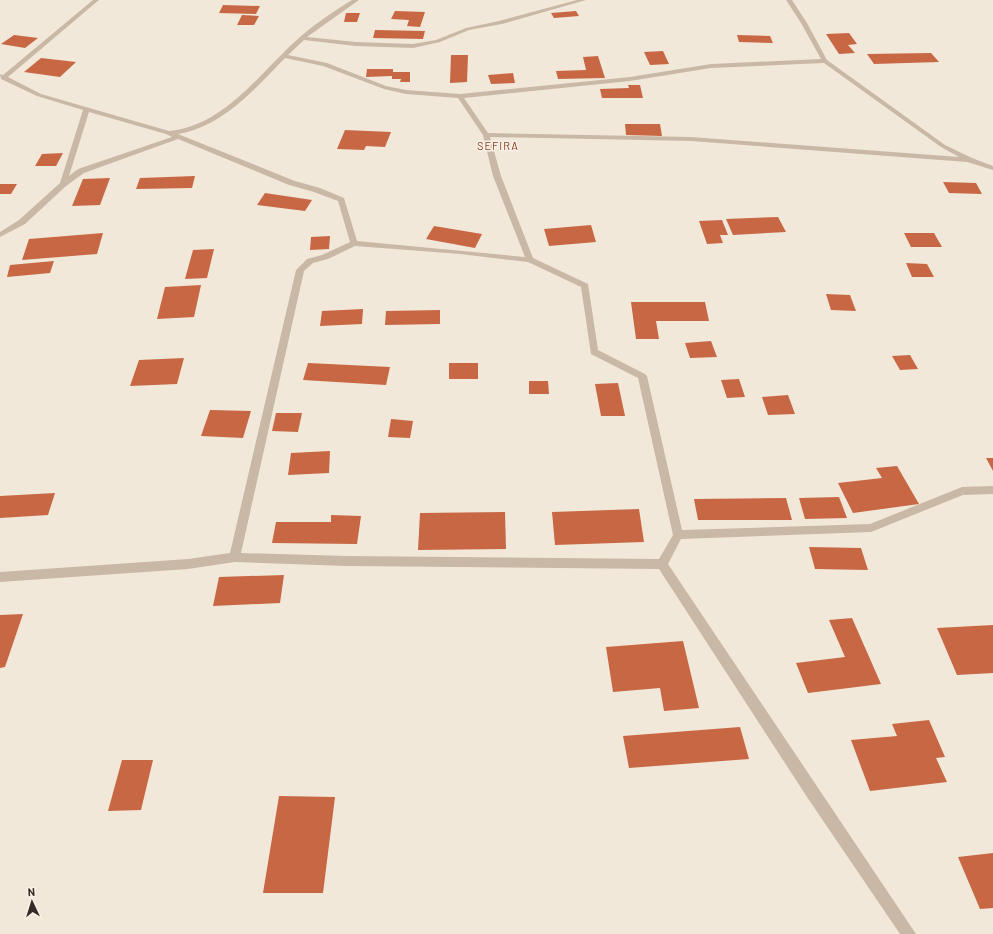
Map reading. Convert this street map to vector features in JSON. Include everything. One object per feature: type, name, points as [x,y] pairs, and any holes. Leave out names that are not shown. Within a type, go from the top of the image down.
[{"type":"street","points":[[96,0],[2,77],[39,95],[168,133],[341,200],[354,243]]},
{"type":"street","points":[[168,133],[186,131],[201,126],[219,116],[302,38],[331,14],[356,0]]},
{"type":"street","points":[[302,38],[356,44],[413,46],[438,41],[468,29],[500,23],[583,0]]},
{"type":"street","points":[[789,0],[804,23],[825,61],[928,136],[969,160],[993,168]]},
{"type":"street","points":[[283,56],[325,64],[384,86],[406,92],[460,96],[630,79],[712,66],[825,61]]},
{"type":"street","points":[[460,96],[486,135],[497,176],[530,260]]},
{"type":"street","points":[[63,184],[87,109]]},
{"type":"street","points":[[486,135],[691,139],[969,160]]},
{"type":"street","points":[[0,235],[22,222],[63,184],[81,171],[178,137]]},
{"type":"street","points":[[235,557],[300,270],[310,261],[325,257],[354,243],[460,252],[530,260],[585,286],[594,352],[642,376],[678,535],[662,564]]},
{"type":"street","points":[[678,535],[871,528],[962,491],[993,490]]},
{"type":"street","points":[[0,577],[188,564],[235,557],[662,564]]},
{"type":"street","points":[[662,564],[812,792],[908,934]]},
{"type":"building","points":[[223,5],[260,6],[256,14],[219,13]]},
{"type":"building","points":[[395,11],[425,12],[420,27],[407,26],[409,20],[391,19]]},
{"type":"building","points":[[576,11],[579,16],[554,18],[551,13]]},
{"type":"building","points":[[346,13],[360,13],[357,22],[344,22]]},
{"type":"building","points":[[242,15],[259,16],[254,25],[237,25]]},
{"type":"building","points":[[375,30],[425,31],[423,39],[373,38]]},
{"type":"building","points":[[849,33],[857,44],[848,45],[855,53],[839,54],[826,34]]},
{"type":"building","points":[[14,35],[38,38],[25,48],[1,44]]},
{"type":"building","points":[[737,35],[770,36],[773,43],[739,42]]},
{"type":"building","points":[[663,51],[669,64],[650,65],[644,52]]},
{"type":"building","points":[[931,53],[939,62],[874,64],[867,54]]},
{"type":"building","points":[[451,55],[468,55],[467,82],[450,83]]},
{"type":"building","points":[[598,56],[605,78],[558,79],[556,71],[586,70],[583,57]]},
{"type":"building","points":[[41,58],[76,62],[60,77],[24,72]]},
{"type":"building","points":[[367,69],[393,69],[393,72],[410,72],[410,82],[400,82],[401,79],[392,79],[392,76],[366,77]]},
{"type":"building","points":[[513,73],[515,83],[491,84],[488,75]]},
{"type":"building","points":[[628,85],[640,85],[643,98],[602,98],[600,89],[629,88]]},
{"type":"building","points":[[625,124],[660,124],[662,136],[626,135]]},
{"type":"building","points":[[345,130],[391,132],[385,147],[366,146],[364,150],[337,149]]},
{"type":"building","points":[[63,153],[56,166],[35,166],[42,154]]},
{"type":"building","points":[[195,176],[192,188],[136,189],[140,178]]},
{"type":"building","points":[[110,178],[100,205],[72,206],[83,179]]},
{"type":"building","points":[[943,182],[976,183],[982,194],[949,193]]},
{"type":"building","points":[[0,184],[17,184],[11,194],[0,194]]},
{"type":"building","points":[[265,193],[312,200],[305,211],[257,205]]},
{"type":"building","points":[[778,217],[786,232],[733,235],[726,219]]},
{"type":"building","points":[[722,220],[728,235],[720,235],[723,243],[707,244],[699,221]]},
{"type":"building","points":[[591,225],[596,242],[549,246],[544,229]]},
{"type":"building","points":[[434,226],[482,234],[475,248],[426,239]]},
{"type":"building","points":[[103,233],[97,254],[22,260],[29,239]]},
{"type":"building","points":[[904,233],[934,233],[942,247],[911,247]]},
{"type":"building","points":[[330,236],[329,249],[310,250],[311,237]]},
{"type":"building","points":[[214,249],[207,278],[185,279],[193,250]]},
{"type":"building","points":[[54,261],[50,273],[7,277],[10,265]]},
{"type":"building","points":[[906,263],[927,264],[934,277],[912,277]]},
{"type":"building","points":[[201,285],[194,317],[157,319],[165,287]]},
{"type":"building","points":[[826,294],[850,295],[856,311],[831,310]]},
{"type":"building","points":[[631,302],[705,302],[709,321],[656,321],[659,339],[636,339]]},
{"type":"building","points":[[363,309],[362,324],[320,326],[322,311]]},
{"type":"building","points":[[440,310],[440,324],[385,325],[386,311]]},
{"type":"building","points":[[711,341],[717,357],[690,358],[685,343]]},
{"type":"building","points":[[910,355],[918,369],[900,370],[892,356]]},
{"type":"building","points":[[184,358],[177,384],[130,386],[139,360]]},
{"type":"building","points":[[308,363],[390,367],[386,385],[303,380]]},
{"type":"building","points":[[449,363],[478,363],[478,379],[449,379]]},
{"type":"building","points":[[739,379],[745,397],[727,398],[721,380]]},
{"type":"building","points":[[529,381],[548,381],[549,394],[529,394]]},
{"type":"building","points":[[618,383],[625,416],[601,416],[595,384]]},
{"type":"building","points":[[788,395],[795,414],[768,415],[762,397]]},
{"type":"building","points":[[210,410],[251,411],[243,438],[201,436]]},
{"type":"building","points":[[276,413],[302,413],[298,432],[272,431]]},
{"type":"building","points":[[391,419],[413,421],[410,438],[388,437]]},
{"type":"building","points":[[330,451],[329,473],[288,475],[291,453]]},
{"type":"building","points":[[986,458],[993,458],[993,471]]},
{"type":"building","points":[[897,466],[919,504],[853,513],[838,483],[882,478],[876,468]]},
{"type":"building","points":[[55,493],[48,515],[0,518],[0,496]]},
{"type":"building","points":[[839,497],[847,518],[805,519],[799,498]]},
{"type":"building","points":[[786,498],[792,520],[698,520],[694,499]]},
{"type":"building","points":[[639,509],[644,542],[555,545],[552,512]]},
{"type":"building","points":[[505,512],[506,549],[418,550],[420,513]]},
{"type":"building","points":[[331,515],[361,516],[357,544],[272,543],[276,522],[331,522]]},
{"type":"building","points":[[809,547],[861,548],[868,570],[815,569]]},
{"type":"building","points":[[284,575],[280,603],[213,606],[219,577]]},
{"type":"building","points":[[23,614],[5,667],[0,668],[0,615]]},
{"type":"building","points":[[852,618],[881,684],[808,693],[796,663],[845,657],[829,620]]},
{"type":"building","points":[[993,625],[993,673],[957,675],[937,628]]},
{"type":"building","points":[[683,641],[699,708],[664,711],[660,688],[613,692],[606,647]]},
{"type":"building","points":[[929,720],[945,757],[936,758],[947,782],[870,791],[851,740],[897,736],[892,724]]},
{"type":"building","points":[[740,727],[749,759],[629,768],[623,736]]},
{"type":"building","points":[[122,760],[153,760],[141,810],[108,811]]},
{"type":"building","points":[[279,796],[335,797],[323,893],[263,893]]},
{"type":"building","points":[[993,853],[993,908],[980,909],[958,857]]},
{"type":"district","name":"SEFIRA","points":[[498,145]]}]
